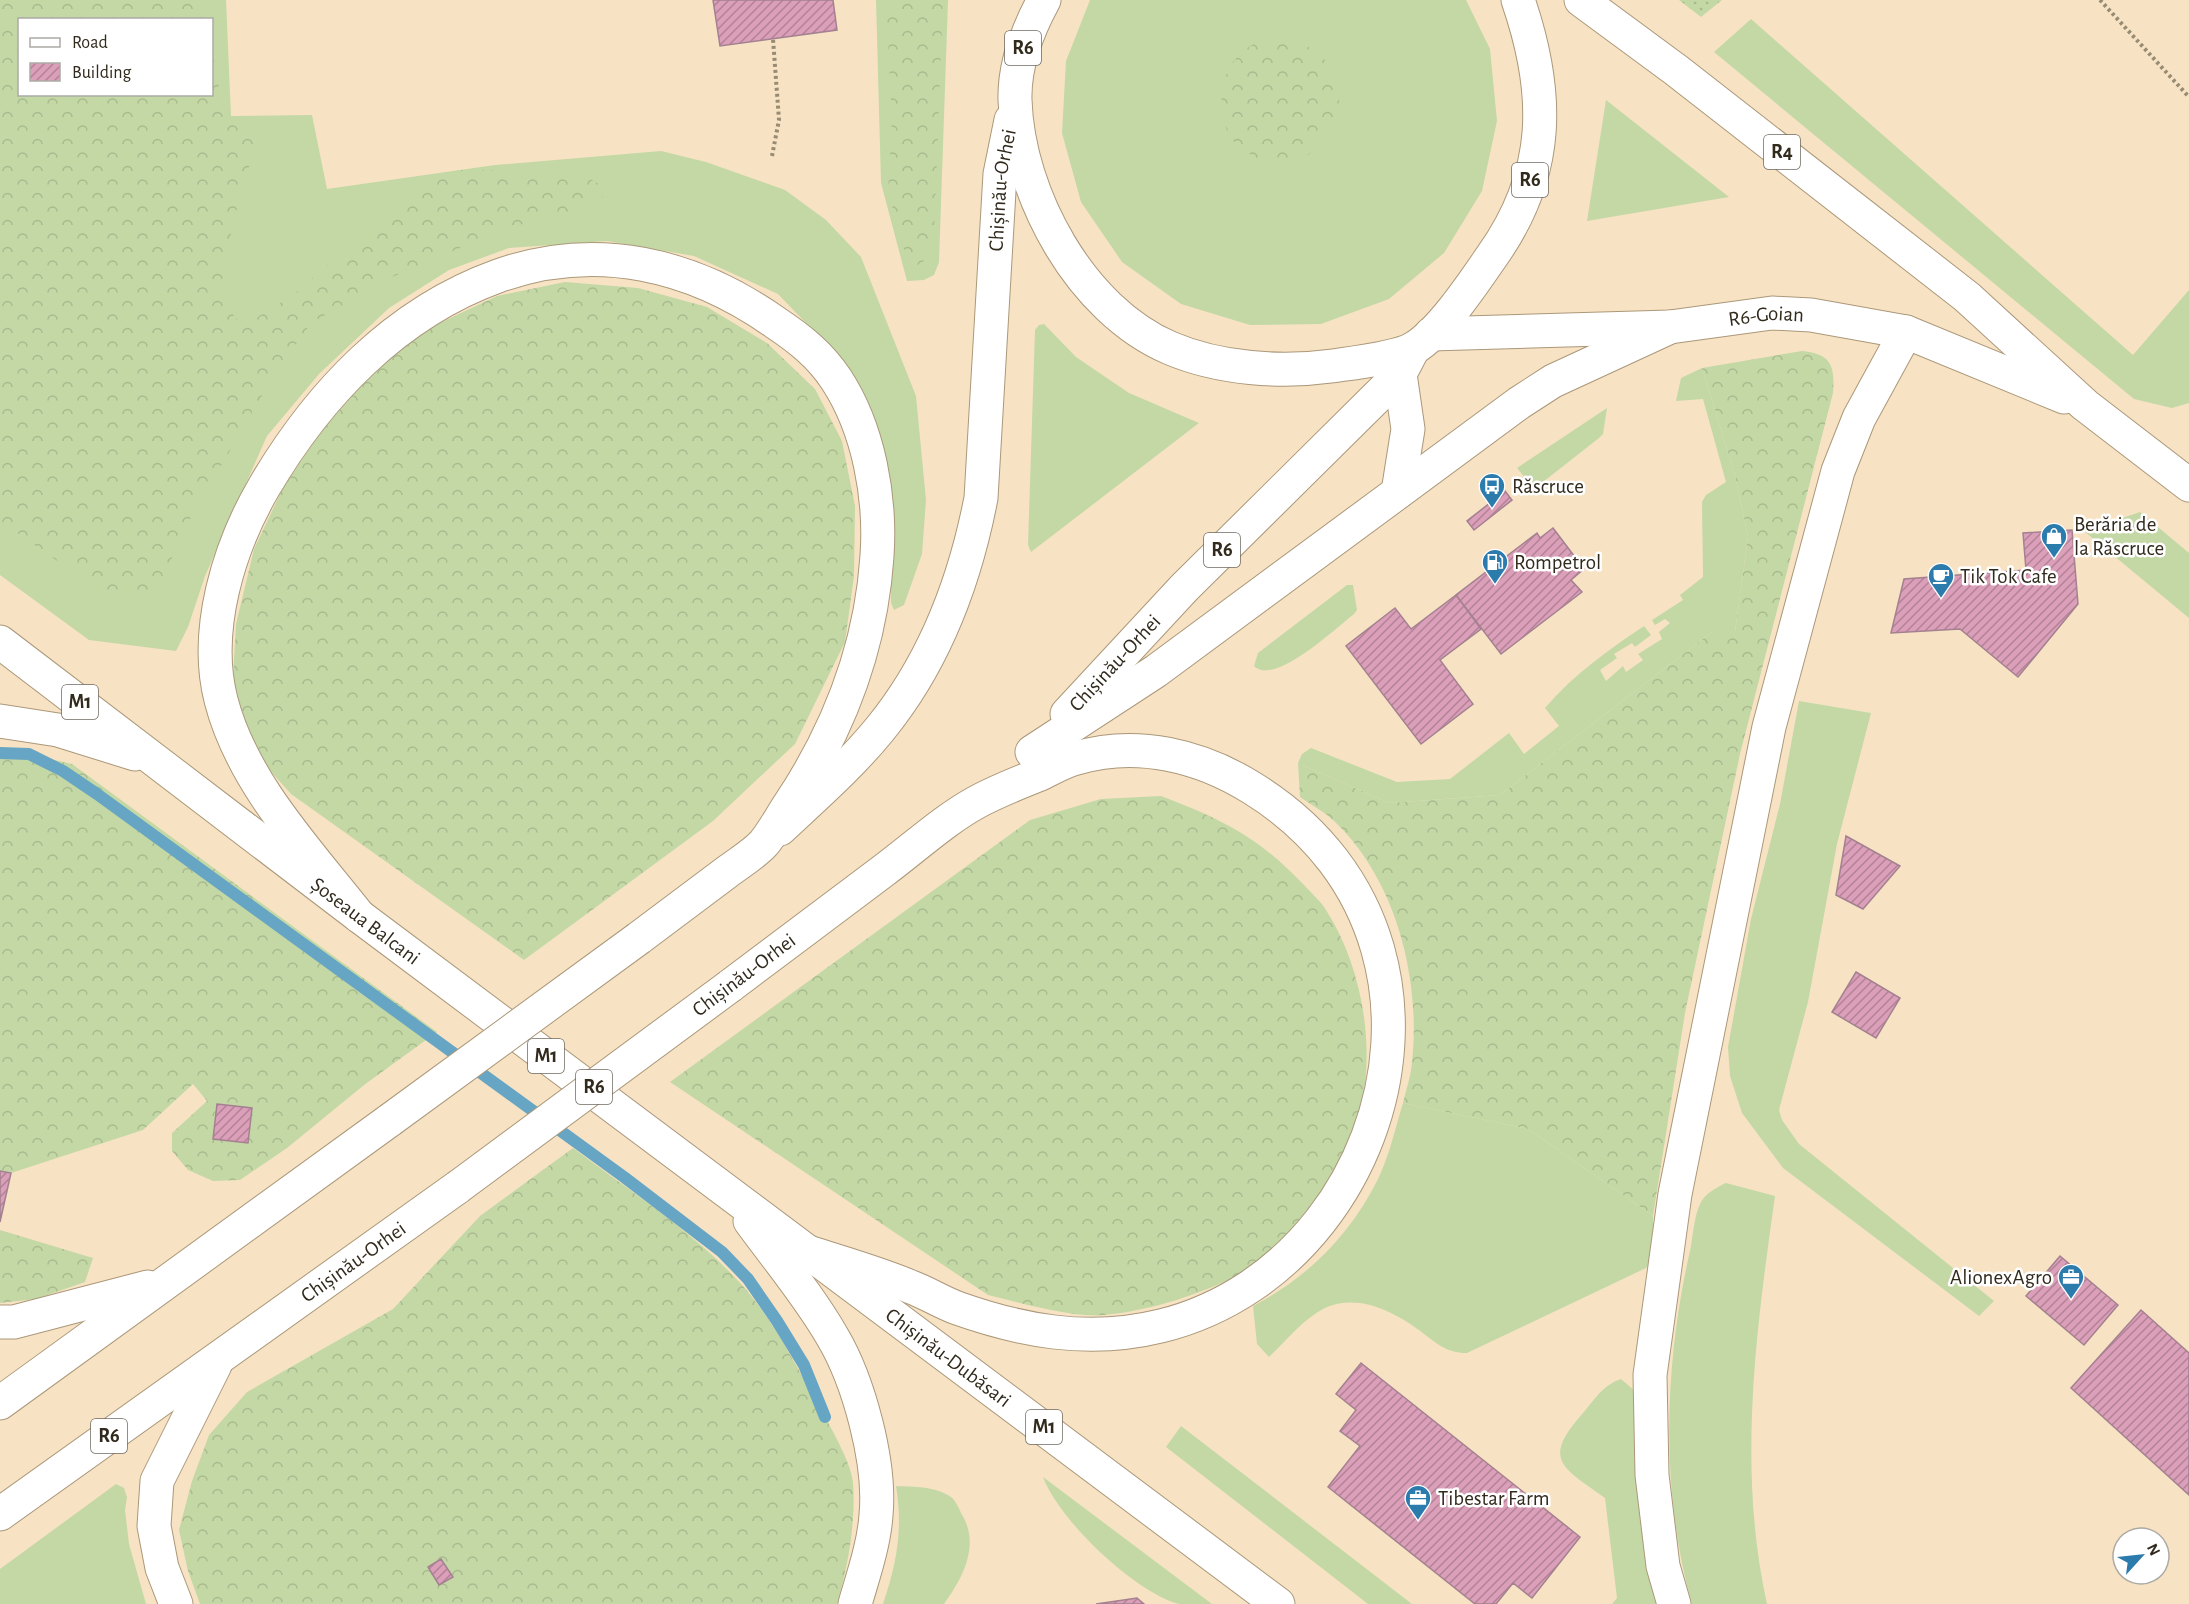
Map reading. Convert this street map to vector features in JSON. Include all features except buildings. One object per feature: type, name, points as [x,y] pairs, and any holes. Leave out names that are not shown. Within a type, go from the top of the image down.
[{"type":"main road","name":"R6","points":[[1020,0],[1024,40],[1015,101],[1027,175],[1044,218],[1087,284],[1112,309],[1140,331],[1170,348],[1212,360],[1256,368],[1308,369],[1414,353],[1506,237],[1525,198],[1538,156],[1540,105],[1536,58],[1518,0]]},
{"type":"main road","name":"R6","points":[[1024,40],[1044,0]]},
{"type":"main road","name":"R6-Goian","points":[[1581,0],[1676,70],[1967,297],[2085,405],[2189,485]]},
{"type":"main road","name":"Chișinău-Orhei","points":[[0,1403],[639,938],[762,845],[841,771],[880,728],[911,685],[957,592],[972,545],[981,498],[1000,174],[1015,101]]},
{"type":"main road","points":[[359,916],[287,825],[255,777],[234,736],[220,698],[216,660],[219,616],[226,581],[242,529],[291,441],[342,380],[387,337],[440,302],[500,275],[575,258],[641,263],[696,277],[751,305],[810,347],[836,379],[853,411],[867,453],[875,496],[879,537],[875,589],[867,636],[850,687],[827,740],[803,783],[762,845]]},
{"type":"main road","name":"R6-Goian","points":[[1414,353],[1670,327],[1772,313],[1811,315],[1906,332],[2085,405]]},
{"type":"main road","points":[[1032,752],[1156,671],[1553,381],[1670,327]]},
{"type":"main road","points":[[1674,1604],[1663,1566],[1652,1475],[1650,1375],[1675,1194],[1772,716],[1838,471],[1859,418],[1906,332]]},
{"type":"main road","points":[[1398,492],[1408,429],[1414,353]]},
{"type":"main road","name":"Chișinău-Orhei","points":[[0,1514],[458,1187],[975,802],[1032,752],[1184,588],[1414,353]]},
{"type":"main road","name":"Șoseaua Balcani","points":[[0,642],[733,1197]]},
{"type":"main road","points":[[0,721],[58,730],[160,762]]},
{"type":"main road","points":[[808,1251],[911,1287],[954,1307],[1001,1322],[1056,1332],[1134,1332],[1187,1319],[1241,1293],[1291,1253],[1328,1211],[1353,1173],[1373,1125],[1387,1062],[1390,1006],[1384,966],[1362,903],[1329,852],[1303,824],[1272,800],[1232,775],[1197,761],[1156,752],[1126,751],[1077,758],[975,802]]},
{"type":"main road","points":[[733,1197],[832,1336],[850,1376],[868,1431],[876,1476],[876,1516],[855,1604]]},
{"type":"main road","name":"Chișinău-Dubăsari","points":[[733,1197],[1278,1604]]},
{"type":"main road","points":[[0,1322],[14,1322],[167,1282]]},
{"type":"main road","points":[[176,1604],[162,1568],[154,1526],[157,1481],[218,1359]]},
{"type":"path","points":[[2100,0],[2189,97]]},
{"type":"path","points":[[772,156],[778,120],[773,39]]},
{"type":"green space","points":[[0,0],[226,0],[231,116],[312,115],[327,189],[495,165],[661,151],[706,162],[785,190],[826,220],[861,257],[916,396],[926,500],[922,554],[904,605],[894,610],[891,603],[891,498],[827,345],[778,294],[694,256],[607,241],[509,248],[449,270],[389,308],[319,374],[267,436],[205,576],[188,627],[176,651],[89,640],[0,575]]},
{"type":"green space","points":[[0,0],[203,0],[206,18],[18,18],[18,96],[213,96],[213,54],[225,121],[261,135],[235,216],[219,299],[243,326],[293,295],[401,201],[458,170],[578,172],[604,187],[602,200],[571,212],[507,228],[392,277],[311,323],[271,380],[188,523],[160,584],[139,595],[102,592],[0,521]]},
{"type":"green space","points":[[876,0],[948,0],[939,262],[934,275],[924,280],[907,281],[881,183]]},
{"type":"green space","points":[[886,0],[943,0],[934,234],[931,256],[916,266],[906,256],[888,191],[892,121]]},
{"type":"green space","points":[[1090,0],[1466,0],[1490,49],[1497,121],[1482,191],[1444,253],[1389,299],[1321,324],[1250,325],[1181,304],[1122,262],[1081,202],[1062,133],[1066,61]]},
{"type":"green space","points":[[1679,0],[1722,0],[1701,17]]},
{"type":"green space","points":[[1751,19],[2133,355],[2189,290],[2189,403],[2172,408],[2134,399],[1714,52]]},
{"type":"green space","points":[[1292,38],[1321,56],[1330,66],[1337,78],[1339,104],[1325,136],[1314,150],[1291,165],[1273,167],[1259,161],[1229,136],[1223,112],[1222,88],[1231,66],[1246,49],[1269,39]]},
{"type":"green space","points":[[1606,100],[1729,197],[1587,221]]},
{"type":"green space","points":[[565,282],[638,288],[707,307],[767,343],[815,389],[842,441],[855,506],[854,576],[845,642],[795,744],[713,821],[524,960],[291,794],[265,765],[246,726],[233,679],[236,624],[254,549],[283,488],[322,430],[374,371],[427,329],[497,296]]},
{"type":"green space","points":[[1044,324],[1076,357],[1129,393],[1199,423],[1031,552],[1028,545],[1035,330],[1039,325]]},
{"type":"green space","points":[[1802,351],[1819,355],[1829,363],[1833,375],[1833,393],[1740,754],[1685,1013],[1653,1216],[1528,1129],[1403,1103],[1410,1078],[1414,1030],[1408,965],[1400,932],[1374,871],[1356,845],[1330,818],[1300,797],[1298,763],[1389,803],[1500,795],[1712,632],[1735,632],[1748,537],[1735,475],[1702,368]]},
{"type":"green space","points":[[1702,368],[1735,475],[1748,537],[1735,632],[1712,632],[1500,795],[1389,803],[1298,763],[1302,754],[1311,748],[1397,782],[1450,779],[1509,733],[1524,754],[1559,726],[1545,708],[1556,696],[1592,664],[1644,626],[1651,635],[1635,647],[1632,643],[1614,654],[1617,658],[1600,670],[1606,681],[1623,666],[1626,672],[1643,660],[1638,654],[1662,639],[1659,632],[1670,623],[1665,619],[1655,625],[1652,620],[1683,600],[1680,595],[1703,577],[1702,502],[1706,495],[1726,482],[1703,399],[1676,401],[1681,378]]},
{"type":"green space","points":[[1607,408],[1603,434],[1534,489],[1517,468]]},
{"type":"green space","points":[[2140,512],[2189,553],[2189,618],[2084,531]]},
{"type":"green space","points":[[1347,585],[1353,585],[1357,610],[1354,614],[1320,642],[1290,662],[1276,669],[1263,670],[1254,666],[1258,653]]},
{"type":"green space","points":[[1799,701],[1871,713],[1837,844],[1808,1002],[1779,1110],[1782,1120],[1799,1144],[1994,1301],[1979,1316],[1783,1168],[1742,1113],[1730,1076],[1728,1047],[1751,919],[1780,804]]},
{"type":"green space","points":[[0,753],[29,754],[72,764],[437,1032],[364,1085],[287,1148],[240,1180],[213,1181],[188,1170],[172,1151],[172,1133],[207,1101],[193,1084],[143,1130],[11,1173],[0,1171]]},
{"type":"green space","points":[[1161,796],[1237,830],[1269,853],[1302,883],[1324,906],[1340,935],[1360,992],[1367,1054],[1360,1113],[1351,1141],[1331,1179],[1305,1214],[1273,1250],[1250,1268],[1217,1285],[1180,1299],[1104,1315],[1061,1312],[988,1295],[670,1082],[1030,820],[1101,799]]},
{"type":"green space","points":[[1403,1103],[1528,1129],[1653,1216],[1653,1258],[1646,1268],[1467,1353],[1460,1353],[1442,1346],[1398,1316],[1374,1306],[1350,1302],[1337,1304],[1317,1312],[1269,1357],[1257,1344],[1253,1306],[1273,1295],[1309,1269],[1325,1254],[1353,1220],[1381,1172]]},
{"type":"green space","points":[[573,1148],[661,1213],[723,1266],[742,1285],[774,1327],[792,1358],[839,1443],[852,1475],[854,1498],[852,1528],[845,1575],[837,1604],[200,1604],[188,1571],[179,1530],[192,1481],[209,1435],[247,1392],[393,1309],[480,1216]]},
{"type":"green space","points":[[1726,1183],[1775,1196],[1756,1349],[1751,1451],[1758,1553],[1767,1604],[1692,1604],[1682,1561],[1670,1473],[1669,1428],[1675,1338],[1695,1219],[1703,1199],[1715,1188]]},
{"type":"green space","points":[[0,1230],[93,1258],[85,1282],[36,1299],[0,1303]]},
{"type":"green space","points":[[1621,1379],[1635,1391],[1649,1569],[1656,1604],[1612,1604],[1617,1598],[1605,1498],[1568,1470],[1562,1462],[1560,1452],[1570,1429],[1604,1389]]},
{"type":"green space","points":[[1181,1426],[1412,1604],[1368,1604],[1166,1447]]},
{"type":"green space","points":[[1043,1477],[1212,1604],[1179,1604],[1161,1597],[1120,1570],[1081,1533],[1052,1494]]},
{"type":"green space","points":[[116,1484],[124,1488],[127,1497],[125,1510],[129,1544],[146,1604],[0,1604],[0,1569]]},
{"type":"green space","points":[[896,1486],[924,1488],[945,1493],[955,1502],[967,1525],[969,1549],[967,1560],[963,1572],[944,1604],[883,1604],[892,1574],[899,1532]]},
{"type":"waterway","points":[[0,753],[29,754],[63,771],[97,794],[624,1177],[722,1252],[748,1279],[777,1321],[804,1365],[825,1417]]},
{"type":"place","name":"Răscruce","points":[[1492,509]]},
{"type":"place","name":"Berăria de la Răscruce","points":[[2054,559]]},
{"type":"place","name":"Rompetrol","points":[[1495,585]]},
{"type":"place","name":"Tik Tok Cafe","points":[[1941,599]]},
{"type":"place","name":"AlionexAgro","points":[[2071,1300]]},
{"type":"place","name":"Tibestar Farm","points":[[1418,1521]]}]
